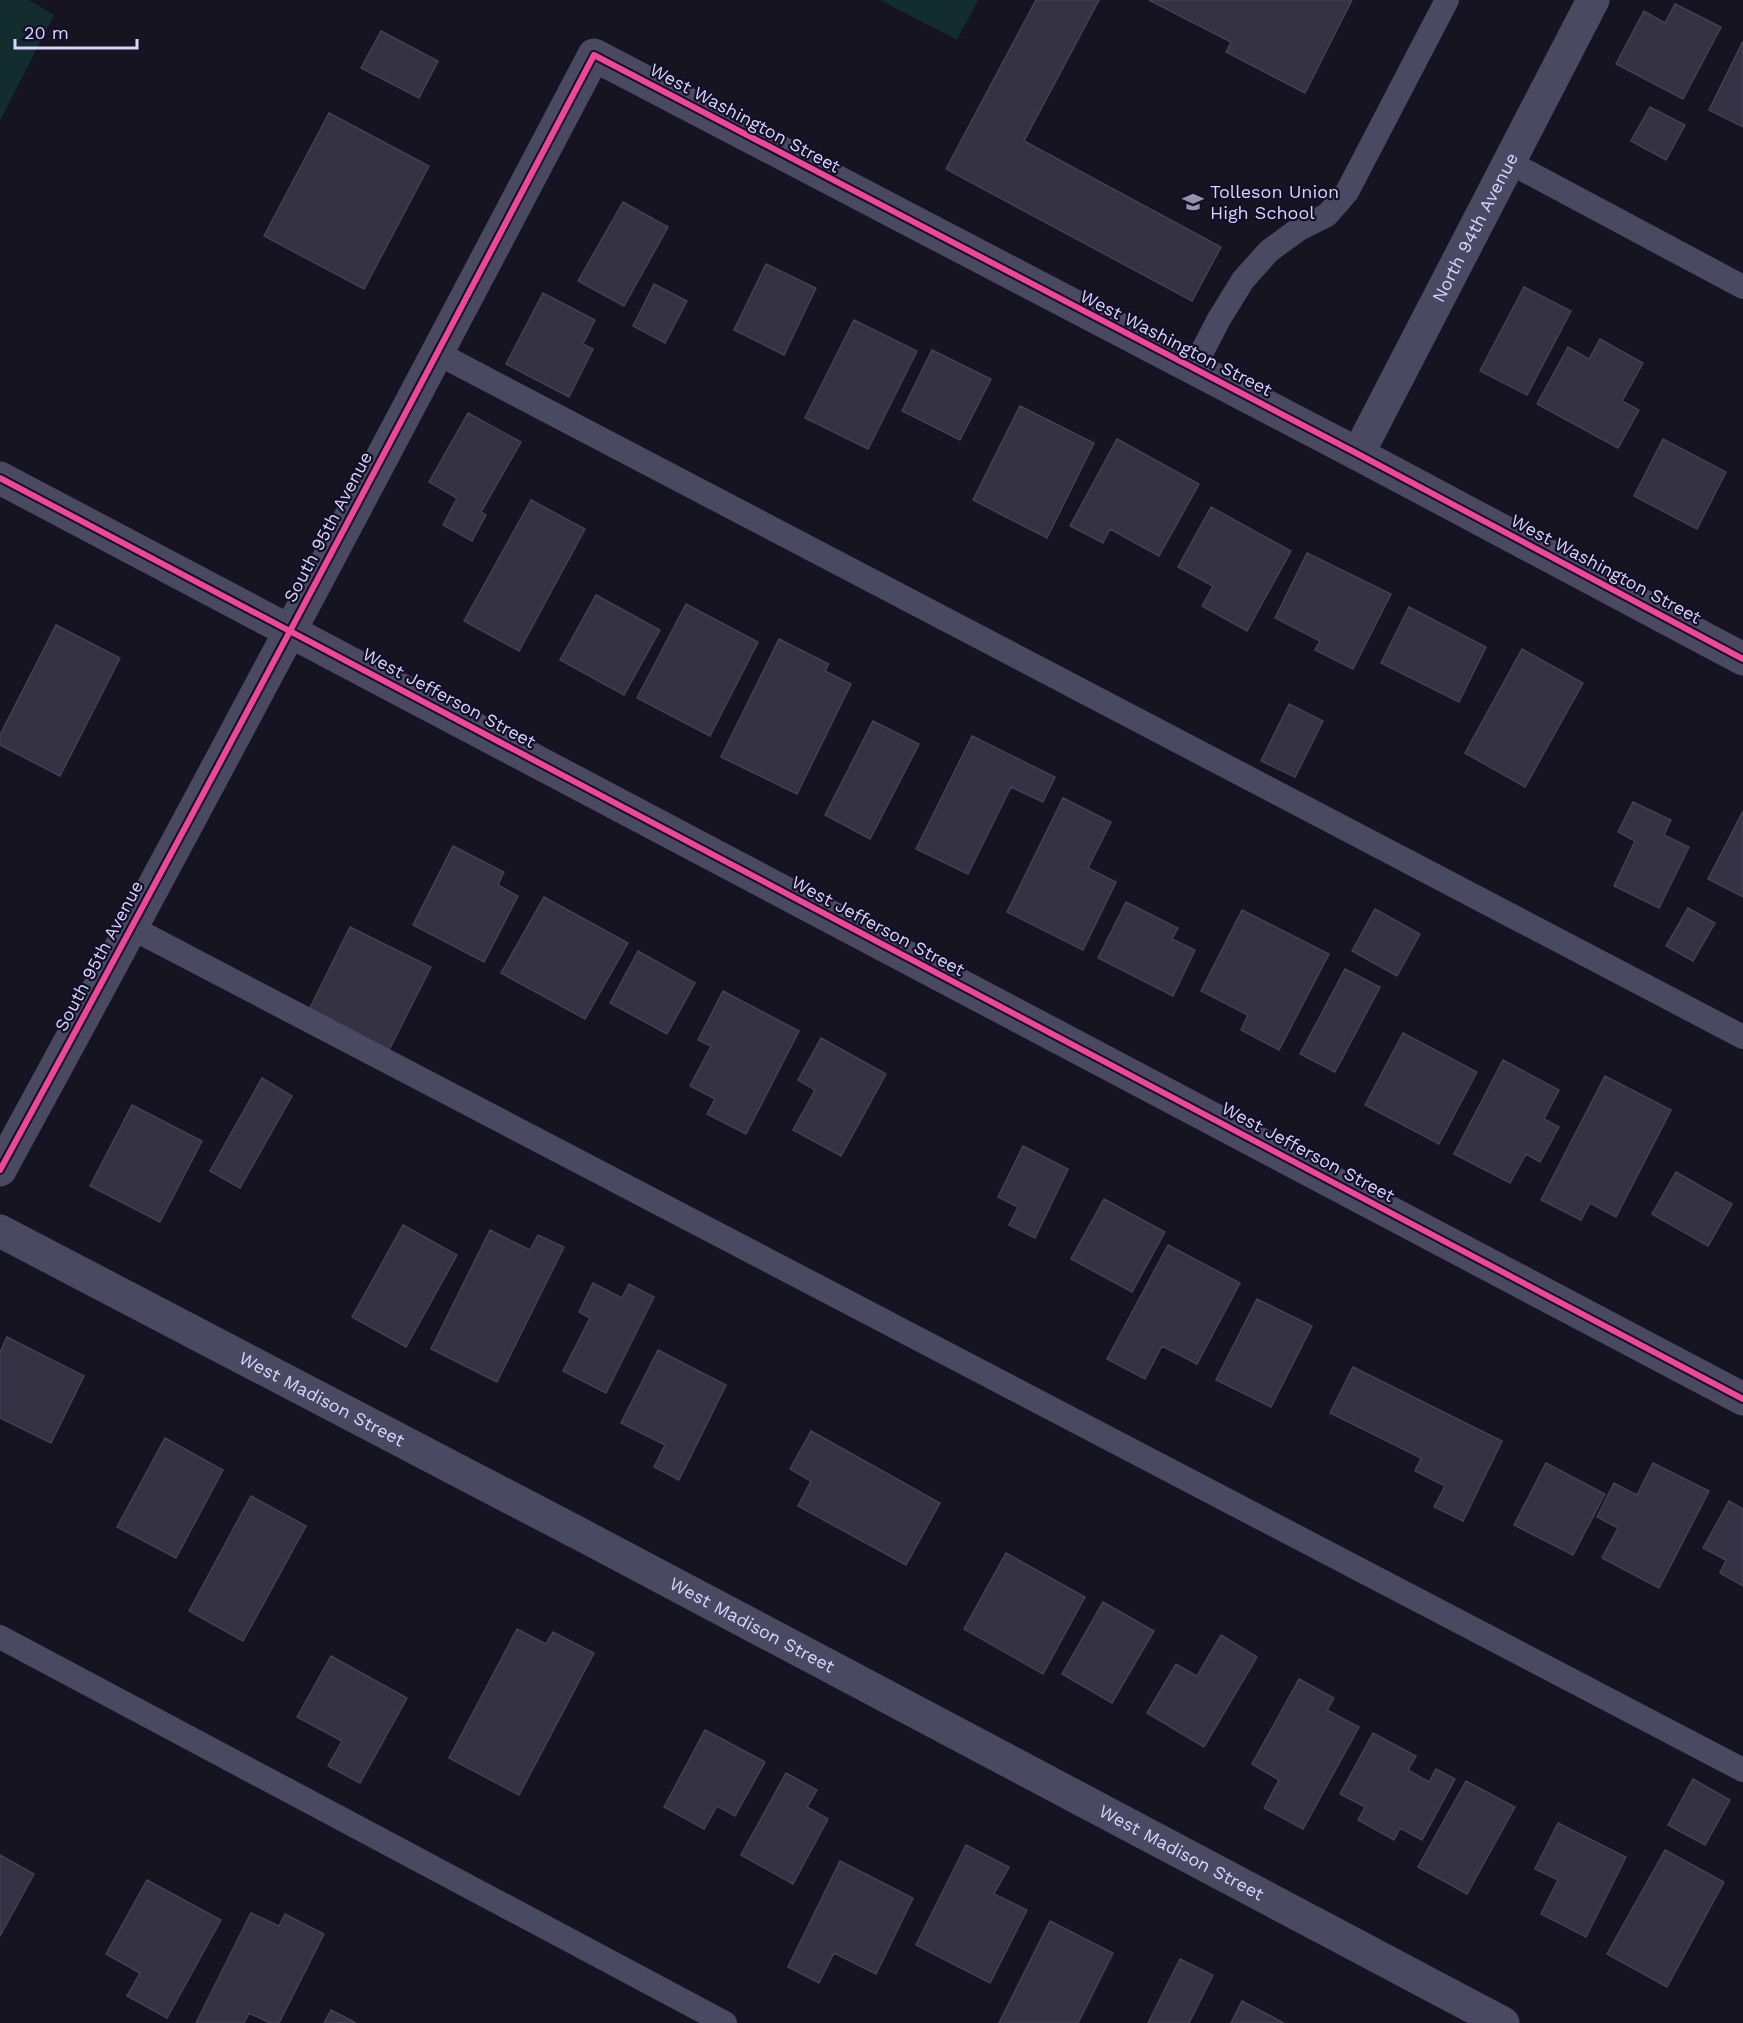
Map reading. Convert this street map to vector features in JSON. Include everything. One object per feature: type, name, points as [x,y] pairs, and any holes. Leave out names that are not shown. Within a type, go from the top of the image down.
[{"type":"street","name":"North 94th Avenue","points":[[1358,454],[1593,0]]},
{"type":"street","name":"West Washington Street","points":[[594,55],[1358,454],[1743,659]]},
{"type":"street","name":"South 95th Avenue","points":[[0,1170],[132,928],[594,55]]},
{"type":"street","name":"West Jefferson Street","points":[[0,478],[1743,1399]]},
{"type":"street","name":"West Madison Street","points":[[0,1231],[597,1543],[1503,2023]]},
{"type":"lane","points":[[1192,369],[1243,280],[1269,251],[1299,229],[1327,215],[1347,192],[1447,0]]},
{"type":"lane","points":[[1509,162],[1743,287]]},
{"type":"lane","points":[[437,353],[1743,1037]]},
{"type":"lane","points":[[132,928],[1743,1770]]},
{"type":"lane","points":[[0,1637],[725,2023]]},
{"type":"green space","points":[[0,0],[29,0],[54,15],[0,121]]},
{"type":"green space","points":[[880,0],[978,0],[957,40]]},
{"type":"building","points":[[1036,0],[1099,0],[1024,141],[1221,247],[1192,301],[946,169]]},
{"type":"building","points":[[1149,0],[1352,0],[1305,93],[1226,52],[1231,42]]},
{"type":"building","points":[[1675,4],[1721,27],[1683,99],[1616,64],[1644,11],[1665,23]]},
{"type":"building","points":[[381,31],[438,61],[419,98],[361,68]]},
{"type":"building","points":[[1743,41],[1743,127],[1709,110]]},
{"type":"building","points":[[1650,107],[1685,125],[1666,160],[1631,141]]},
{"type":"building","points":[[329,113],[429,166],[364,289],[264,236]]},
{"type":"building","points":[[623,202],[668,227],[624,306],[578,281]]},
{"type":"building","points":[[766,264],[816,288],[784,355],[734,330]]},
{"type":"building","points":[[654,284],[687,301],[665,343],[633,326]]},
{"type":"building","points":[[1524,287],[1571,311],[1527,395],[1480,371]]},
{"type":"building","points":[[543,293],[595,320],[583,344],[593,349],[569,397],[506,364]]},
{"type":"building","points":[[854,320],[917,351],[868,449],[805,418]]},
{"type":"building","points":[[1600,339],[1643,363],[1622,401],[1639,410],[1618,448],[1537,404],[1568,347],[1589,359]]},
{"type":"building","points":[[932,350],[991,379],[960,440],[902,411]]},
{"type":"building","points":[[1020,406],[1094,443],[1047,538],[973,500]]},
{"type":"building","points":[[468,413],[521,442],[481,512],[486,515],[472,541],[443,525],[457,498],[429,482]]},
{"type":"building","points":[[1117,439],[1199,484],[1159,556],[1110,529],[1103,543],[1070,526]]},
{"type":"building","points":[[1663,439],[1726,472],[1697,529],[1634,496]]},
{"type":"building","points":[[531,500],[585,529],[519,651],[464,621]]},
{"type":"building","points":[[1211,507],[1291,551],[1247,631],[1202,606],[1213,586],[1178,567]]},
{"type":"building","points":[[1307,553],[1391,594],[1353,669],[1315,650],[1320,641],[1275,618]]},
{"type":"building","points":[[596,595],[660,630],[624,695],[560,660]]},
{"type":"building","points":[[686,604],[758,642],[710,736],[637,698]]},
{"type":"building","points":[[1409,607],[1486,647],[1459,702],[1381,663]]},
{"type":"building","points":[[56,625],[120,658],[60,776],[0,745],[0,735]]},
{"type":"building","points":[[779,639],[829,664],[825,671],[851,684],[797,794],[721,757]]},
{"type":"building","points":[[1522,649],[1583,683],[1525,787],[1465,753]]},
{"type":"building","points":[[1289,704],[1323,721],[1295,777],[1261,761]]},
{"type":"building","points":[[873,721],[919,744],[870,839],[825,815]]},
{"type":"building","points":[[972,736],[1055,777],[1043,802],[1011,787],[968,874],[916,849]]},
{"type":"building","points":[[1063,798],[1111,822],[1088,868],[1116,882],[1083,950],[1007,912]]},
{"type":"building","points":[[1633,802],[1671,820],[1664,835],[1689,847],[1659,908],[1614,886],[1635,841],[1618,832]]},
{"type":"building","points":[[1743,811],[1743,897],[1708,879]]},
{"type":"building","points":[[453,846],[504,872],[498,885],[518,896],[484,962],[413,925]]},
{"type":"building","points":[[544,897],[628,943],[585,1019],[501,973]]},
{"type":"building","points":[[1126,902],[1178,928],[1172,939],[1195,950],[1173,996],[1098,958]]},
{"type":"building","points":[[1688,908],[1715,923],[1693,961],[1666,946]]},
{"type":"building","points":[[1375,909],[1420,934],[1397,976],[1352,951]]},
{"type":"building","points":[[1242,910],[1329,954],[1279,1050],[1241,1030],[1248,1015],[1201,991]]},
{"type":"building","points":[[350,927],[431,967],[389,1050],[309,1010]]},
{"type":"building","points":[[638,951],[695,983],[667,1034],[610,1003]]},
{"type":"building","points":[[1345,969],[1380,987],[1335,1072],[1300,1054]]},
{"type":"building","points":[[723,991],[799,1031],[746,1134],[707,1114],[715,1099],[690,1086],[711,1046],[698,1040]]},
{"type":"building","points":[[1403,1033],[1477,1072],[1439,1144],[1365,1105]]},
{"type":"building","points":[[821,1038],[886,1074],[841,1156],[793,1130],[815,1090],[798,1080]]},
{"type":"building","points":[[1503,1060],[1559,1090],[1544,1119],[1559,1127],[1540,1162],[1526,1154],[1510,1183],[1454,1154]]},
{"type":"building","points":[[1605,1076],[1671,1110],[1616,1217],[1590,1203],[1581,1220],[1541,1200]]},
{"type":"building","points":[[262,1078],[292,1096],[240,1188],[210,1171]]},
{"type":"building","points":[[132,1105],[202,1141],[160,1222],[90,1186]]},
{"type":"building","points":[[1023,1146],[1068,1169],[1035,1238],[1009,1225],[1018,1207],[998,1197]]},
{"type":"building","points":[[1676,1172],[1732,1204],[1708,1246],[1652,1214]]},
{"type":"building","points":[[1104,1199],[1165,1232],[1132,1292],[1071,1259]]},
{"type":"building","points":[[403,1225],[457,1255],[406,1347],[352,1317]]},
{"type":"building","points":[[490,1230],[530,1250],[538,1235],[564,1247],[497,1382],[431,1349]]},
{"type":"building","points":[[1168,1245],[1240,1283],[1197,1364],[1162,1346],[1145,1379],[1107,1359]]},
{"type":"building","points":[[593,1283],[622,1298],[629,1284],[654,1297],[606,1393],[563,1371],[590,1318],[579,1312]]},
{"type":"building","points":[[1257,1299],[1312,1326],[1271,1407],[1216,1380]]},
{"type":"building","points":[[7,1337],[84,1376],[51,1443],[0,1418],[0,1352]]},
{"type":"building","points":[[658,1350],[726,1385],[679,1480],[654,1467],[665,1445],[621,1423]]},
{"type":"building","points":[[1353,1367],[1502,1441],[1463,1521],[1434,1507],[1445,1486],[1415,1471],[1421,1458],[1330,1413]]},
{"type":"building","points":[[811,1431],[940,1503],[906,1565],[798,1506],[811,1481],[790,1469]]},
{"type":"building","points":[[165,1438],[223,1470],[176,1558],[117,1527]]},
{"type":"building","points":[[1546,1463],[1605,1494],[1573,1555],[1514,1525]]},
{"type":"building","points":[[1653,1463],[1709,1491],[1659,1588],[1602,1558],[1618,1528],[1597,1517],[1614,1483],[1637,1495]]},
{"type":"building","points":[[251,1496],[306,1526],[243,1641],[189,1611]]},
{"type":"building","points":[[1729,1501],[1743,1509],[1743,1586],[1720,1573],[1726,1560],[1703,1548]]},
{"type":"building","points":[[1006,1553],[1085,1597],[1043,1674],[964,1629]]},
{"type":"building","points":[[1103,1602],[1154,1631],[1112,1703],[1062,1674]]},
{"type":"building","points":[[517,1629],[546,1644],[553,1632],[594,1653],[519,1795],[449,1758]]},
{"type":"building","points":[[1221,1635],[1257,1657],[1204,1747],[1147,1713],[1176,1664],[1197,1676]]},
{"type":"building","points":[[331,1656],[407,1698],[360,1783],[328,1766],[342,1741],[297,1717]]},
{"type":"building","points":[[1299,1679],[1334,1698],[1327,1710],[1359,1727],[1303,1829],[1264,1808],[1279,1780],[1252,1764]]},
{"type":"building","points":[[705,1730],[765,1762],[735,1816],[717,1806],[704,1829],[664,1807]]},
{"type":"building","points":[[1373,1733],[1416,1756],[1408,1770],[1429,1782],[1436,1769],[1455,1779],[1422,1840],[1400,1828],[1394,1840],[1358,1820],[1365,1807],[1340,1794]]},
{"type":"building","points":[[786,1773],[817,1790],[807,1807],[828,1819],[793,1884],[741,1855]]},
{"type":"building","points":[[1693,1779],[1730,1800],[1705,1845],[1668,1825]]},
{"type":"building","points":[[1466,1781],[1515,1807],[1467,1894],[1418,1867]]},
{"type":"building","points":[[1558,1823],[1626,1857],[1586,1937],[1541,1914],[1558,1880],[1535,1869]]},
{"type":"building","points":[[966,1845],[1009,1867],[994,1894],[1027,1910],[990,1983],[916,1945]]},
{"type":"building","points":[[1665,1850],[1724,1882],[1667,1987],[1607,1954]]},
{"type":"building","points":[[0,1855],[34,1874],[0,1936]]},
{"type":"building","points":[[840,1861],[913,1898],[876,1974],[834,1953],[819,1983],[788,1967]]},
{"type":"building","points":[[147,1880],[221,1920],[167,2018],[127,1996],[140,1973],[106,1954]]},
{"type":"building","points":[[251,1913],[279,1926],[285,1914],[324,1934],[279,2023],[270,2023],[249,2013],[244,2023],[196,2023]]},
{"type":"building","points":[[1050,1921],[1113,1953],[1078,2023],[999,2023]]},
{"type":"building","points":[[1180,1959],[1213,1975],[1189,2023],[1148,2023]]},
{"type":"building","points":[[1242,2001],[1284,2023],[1231,2023]]},
{"type":"building","points":[[331,2010],[356,2023],[324,2023]]},
{"type":"cycle path","points":[[0,1170],[225,753],[594,55],[1358,454],[1743,659]]},
{"type":"cycle path","points":[[0,478],[1743,1399]]},
{"type":"place","name":"Tolleson Union High School","points":[[1193,202]]}]
